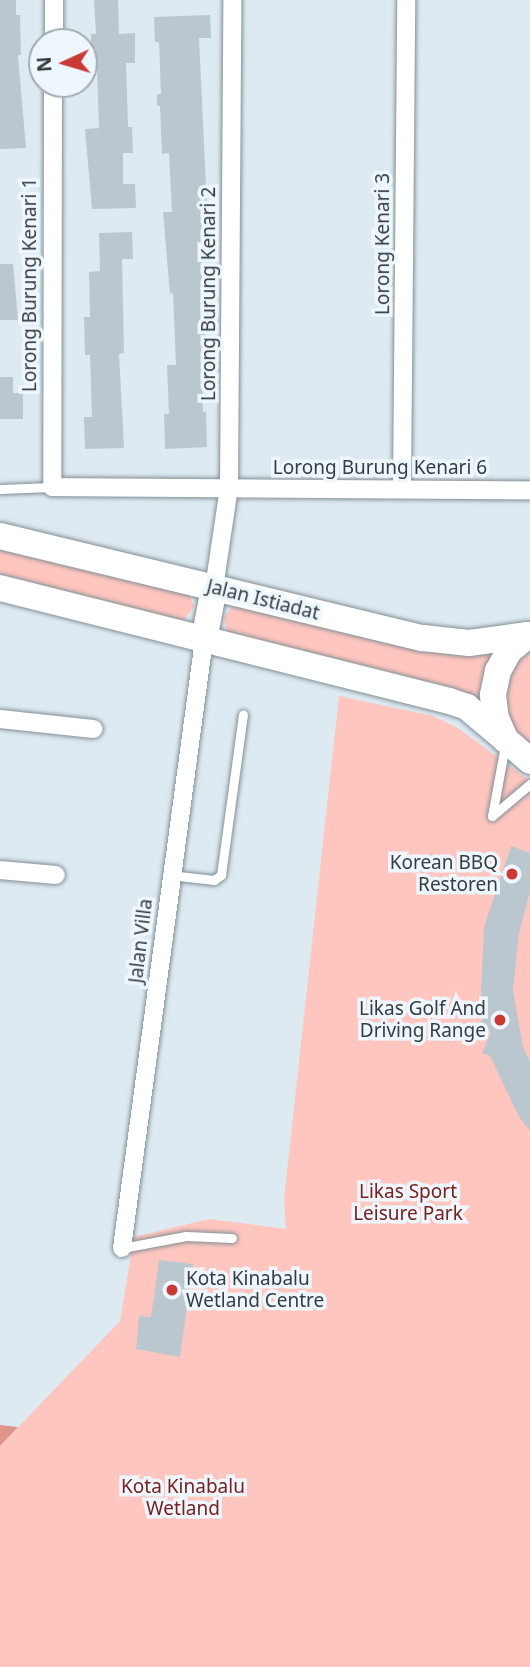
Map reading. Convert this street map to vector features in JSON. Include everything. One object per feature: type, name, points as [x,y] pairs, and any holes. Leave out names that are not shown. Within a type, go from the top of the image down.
[{"type":"main road","name":"Jalan Istiadat","points":[[0,536],[448,642],[490,643],[529,634]]},
{"type":"main road","points":[[0,588],[449,701],[467,707],[530,761]]},
{"type":"main road","points":[[204,640],[214,588]]},
{"type":"main road","points":[[506,740],[494,706],[493,695],[498,671],[509,651],[529,634]]},
{"type":"street","points":[[54,0],[54,28]]},
{"type":"street","name":"Lorong Burung Kenari 2","points":[[214,588],[229,488],[232,0]]},
{"type":"street","name":"Lorong Kenari 3","points":[[402,489],[406,0]]},
{"type":"street","name":"Lorong Burung Kenari 1","points":[[52,487],[53,98]]},
{"type":"street","name":"Lorong Burung Kenari 6","points":[[52,487],[530,490]]},
{"type":"street","name":"Jalan Villa","points":[[122,1248],[170,875],[204,640]]},
{"type":"street","points":[[0,719],[93,729]]},
{"type":"street","points":[[0,870],[55,875]]},
{"type":"lane","points":[[0,489],[52,487]]},
{"type":"lane","points":[[170,875],[214,880],[220,876],[243,714]]},
{"type":"lane","points":[[506,740],[492,816],[530,784]]},
{"type":"lane","points":[[122,1248],[186,1236],[232,1238]]},
{"type":"green space","points":[[0,545],[189,593],[194,607],[181,623],[0,574]]},
{"type":"green space","points":[[234,605],[499,651],[483,705],[227,633],[224,617]]},
{"type":"green space","points":[[530,642],[530,753],[516,741],[499,694],[520,649]]},
{"type":"green space","points":[[339,696],[433,716],[458,728],[530,781],[530,1667],[0,1667],[0,1446],[120,1321],[134,1237],[209,1219],[286,1229],[284,1199]]},
{"type":"shaded area","points":[[0,1425],[18,1427],[0,1446]]},
{"type":"building","points":[[0,0],[16,0],[16,15],[20,15],[21,55],[18,55],[26,148],[0,149]]},
{"type":"building","points":[[94,0],[118,0],[119,34],[135,33],[135,63],[126,63],[128,127],[132,127],[133,153],[123,153],[123,184],[135,184],[136,208],[92,209],[85,129],[99,128],[98,28],[96,28]]},
{"type":"building","points":[[210,15],[211,38],[199,38],[209,250],[201,250],[206,348],[201,348],[207,447],[165,449],[164,414],[169,414],[167,365],[176,365],[173,293],[170,294],[163,212],[172,212],[169,153],[162,154],[160,106],[157,106],[157,94],[161,94],[159,42],[155,42],[154,17]]},
{"type":"building","points":[[132,232],[133,259],[122,259],[124,353],[119,354],[124,448],[85,449],[84,417],[92,417],[90,355],[85,355],[84,317],[90,317],[89,272],[100,271],[99,233]]},
{"type":"building","points":[[0,264],[13,264],[18,320],[0,320]]},
{"type":"building","points":[[0,377],[13,377],[13,393],[23,393],[23,419],[0,419]]},
{"type":"building","name":"Likas Golf And Driving Range","points":[[511,846],[530,853],[530,891],[519,934],[513,990],[523,1047],[530,1062],[530,1131],[519,1117],[490,1056],[482,1053],[491,1032],[478,1025],[484,1016],[481,992],[484,927]]},
{"type":"building","name":"Kota Kinabalu Wetland Centre","points":[[159,1260],[193,1264],[180,1357],[136,1349],[139,1316],[151,1317]]},
{"type":"place","name":"Korean BBQ Restoren","points":[[512,874]]},
{"type":"place","name":"Likas Golf And Driving Range","points":[[500,1020]]},
{"type":"place","name":"Kota Kinabalu Wetland Centre","points":[[172,1290]]},
{"type":"park label","name":"Likas Sport Leisure Park","points":[[408,1203]]},
{"type":"park label","name":"Kota Kinabalu Wetland","points":[[183,1498]]}]
